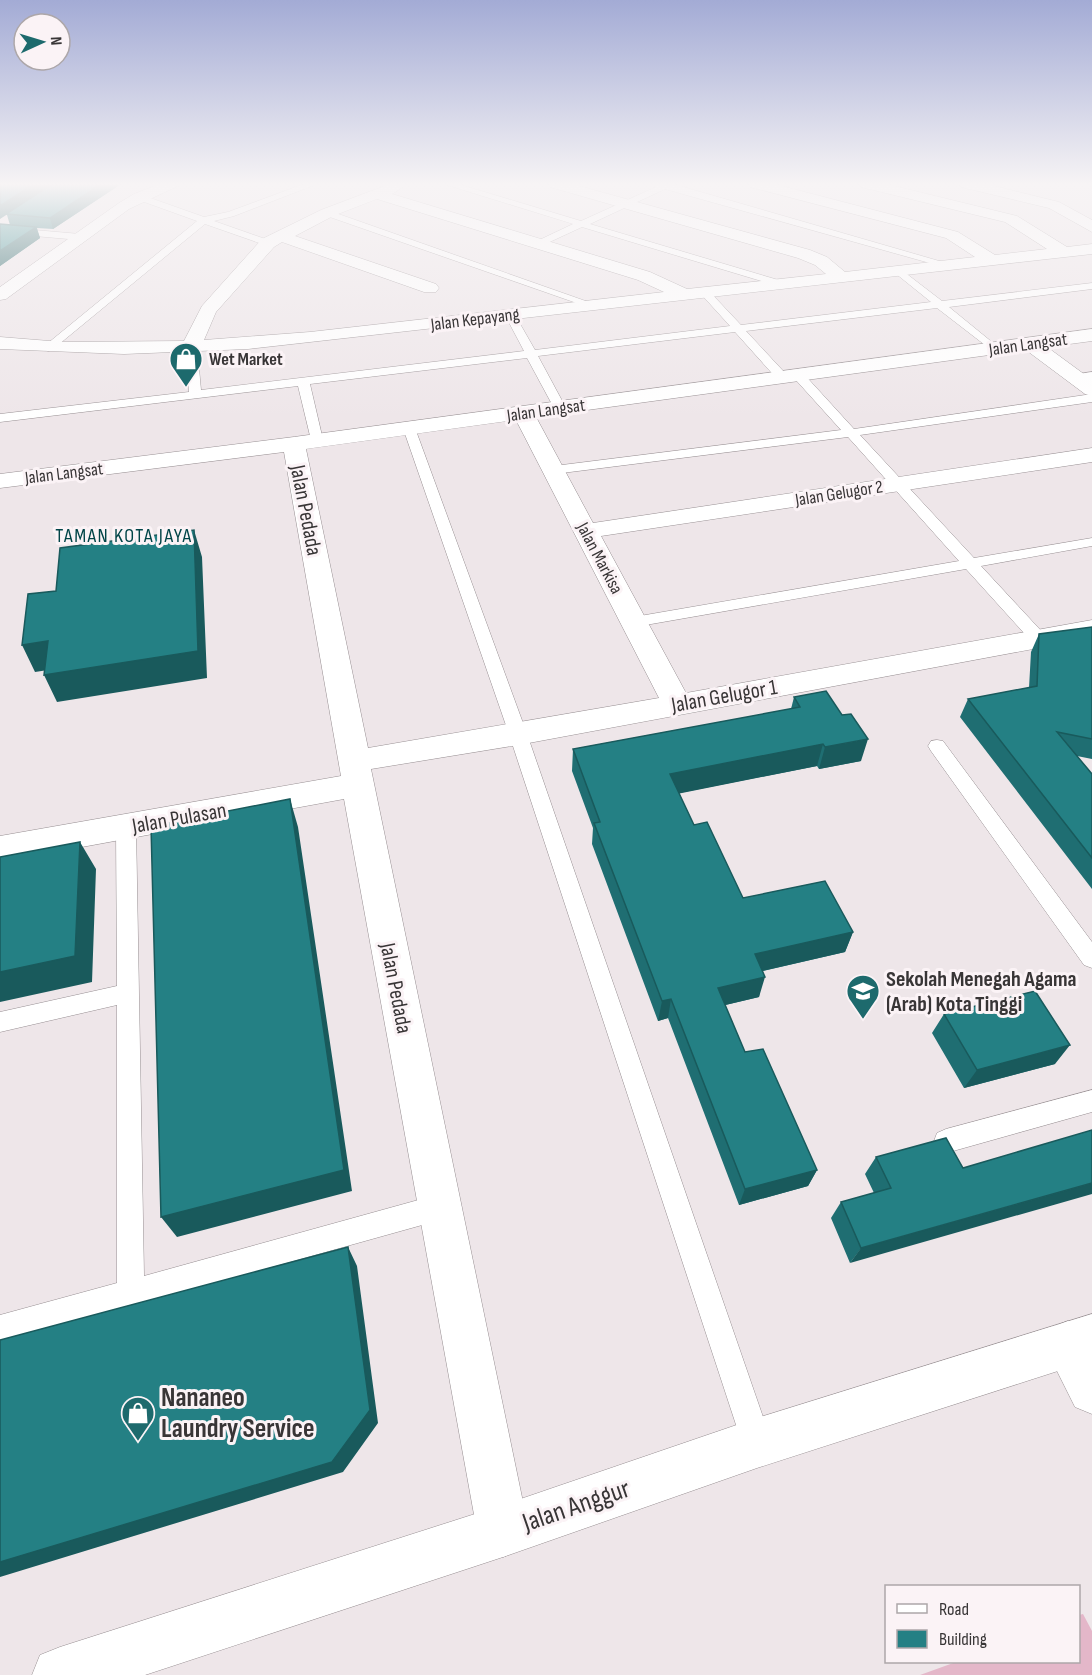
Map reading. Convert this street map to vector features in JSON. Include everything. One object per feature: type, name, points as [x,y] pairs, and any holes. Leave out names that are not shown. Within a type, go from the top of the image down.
[{"type":"street","points":[[0,294],[45,262]]},
{"type":"street","points":[[191,347],[208,310],[252,262]]},
{"type":"street","points":[[348,262],[430,288]]},
{"type":"street","points":[[598,262],[644,276],[686,295]]},
{"type":"street","points":[[822,262],[841,277]]},
{"type":"street","name":"Jalan Kepayang","points":[[0,343],[48,348],[191,347],[510,315],[973,262]]},
{"type":"street","name":"Jalan Langsat","points":[[0,481],[306,442],[1092,335]]},
{"type":"street","points":[[1031,344],[1087,381]]},
{"type":"street","name":"Jalan Markisa","points":[[524,412],[676,704]]},
{"type":"street","name":"Jalan Pedada","points":[[306,442],[356,773],[503,1531]]},
{"type":"street","name":"Jalan Gelugor 2","points":[[586,531],[1092,455]]},
{"type":"street","name":"Jalan Gelugor 1","points":[[356,773],[518,734],[1092,629]]},
{"type":"street","name":"Jalan Pulasan","points":[[0,849],[126,826],[356,773]]},
{"type":"street","points":[[1080,1341],[1092,1390]]},
{"type":"street","name":"Jalan Anggur","points":[[60,1675],[130,1664],[757,1443],[1080,1341]]},
{"type":"lane","points":[[48,348],[153,262]]},
{"type":"lane","points":[[469,262],[592,305]]},
{"type":"lane","points":[[709,262],[781,284]]},
{"type":"lane","points":[[938,262],[948,265]]},
{"type":"lane","points":[[899,271],[994,349]]},
{"type":"lane","points":[[0,418],[1092,286]]},
{"type":"lane","points":[[705,293],[738,329],[851,434],[1039,639]]},
{"type":"lane","points":[[510,315],[560,408]]},
{"type":"lane","points":[[191,347],[195,394]]},
{"type":"lane","points":[[303,381],[306,442]]},
{"type":"lane","points":[[554,470],[851,434],[1092,398]]},
{"type":"lane","points":[[409,428],[518,734],[757,1443]]},
{"type":"lane","points":[[634,622],[1092,542]]},
{"type":"lane","points":[[937,746],[1092,958]]},
{"type":"lane","points":[[126,826],[131,1293]]},
{"type":"lane","points":[[0,1022],[128,993]]},
{"type":"lane","points":[[946,1141],[1092,1101]]},
{"type":"lane","points":[[0,1329],[440,1207]]},
{"type":"shaded area","points":[[1083,1614],[1092,1631],[1092,1675],[920,1675],[953,1663],[1080,1663],[1080,1615]]},
{"type":"building","points":[[194,530],[198,651],[44,675],[48,641],[22,645],[28,594],[56,591],[60,548]]},
{"type":"building","points":[[1092,627],[1092,739],[1057,732],[1092,774],[1092,858],[968,699],[1037,686],[1039,634]]},
{"type":"building","points":[[826,691],[842,715],[851,714],[868,739],[825,747],[823,744],[670,774],[694,825],[707,822],[743,898],[825,881],[853,932],[755,954],[765,977],[718,988],[745,1052],[763,1049],[817,1170],[745,1189],[671,999],[662,1001],[594,823],[600,822],[573,749],[800,707],[794,697]]},
{"type":"building","points":[[290,799],[344,1170],[161,1217],[151,826]]},
{"type":"building","points":[[80,842],[75,956],[0,972],[0,857]]},
{"type":"building","points":[[1035,991],[1070,1045],[977,1070],[944,1014]]},
{"type":"building","points":[[1092,1130],[1092,1183],[861,1248],[841,1202],[891,1188],[876,1157],[946,1138],[963,1168]]},
{"type":"building","points":[[348,1247],[370,1410],[332,1462],[0,1562],[0,1340]]},
{"type":"place","name":"Wet Market","points":[[186,388]]},
{"type":"place","name":"Sekolah Menegah Agama (Arab) Kota Tinggi","points":[[863,1020]]},
{"type":"place","name":"Nananeo Laundry Service","points":[[138,1442]]},
{"type":"district","name":"TAMAN KOTA JAYA","points":[[124,535]]}]
